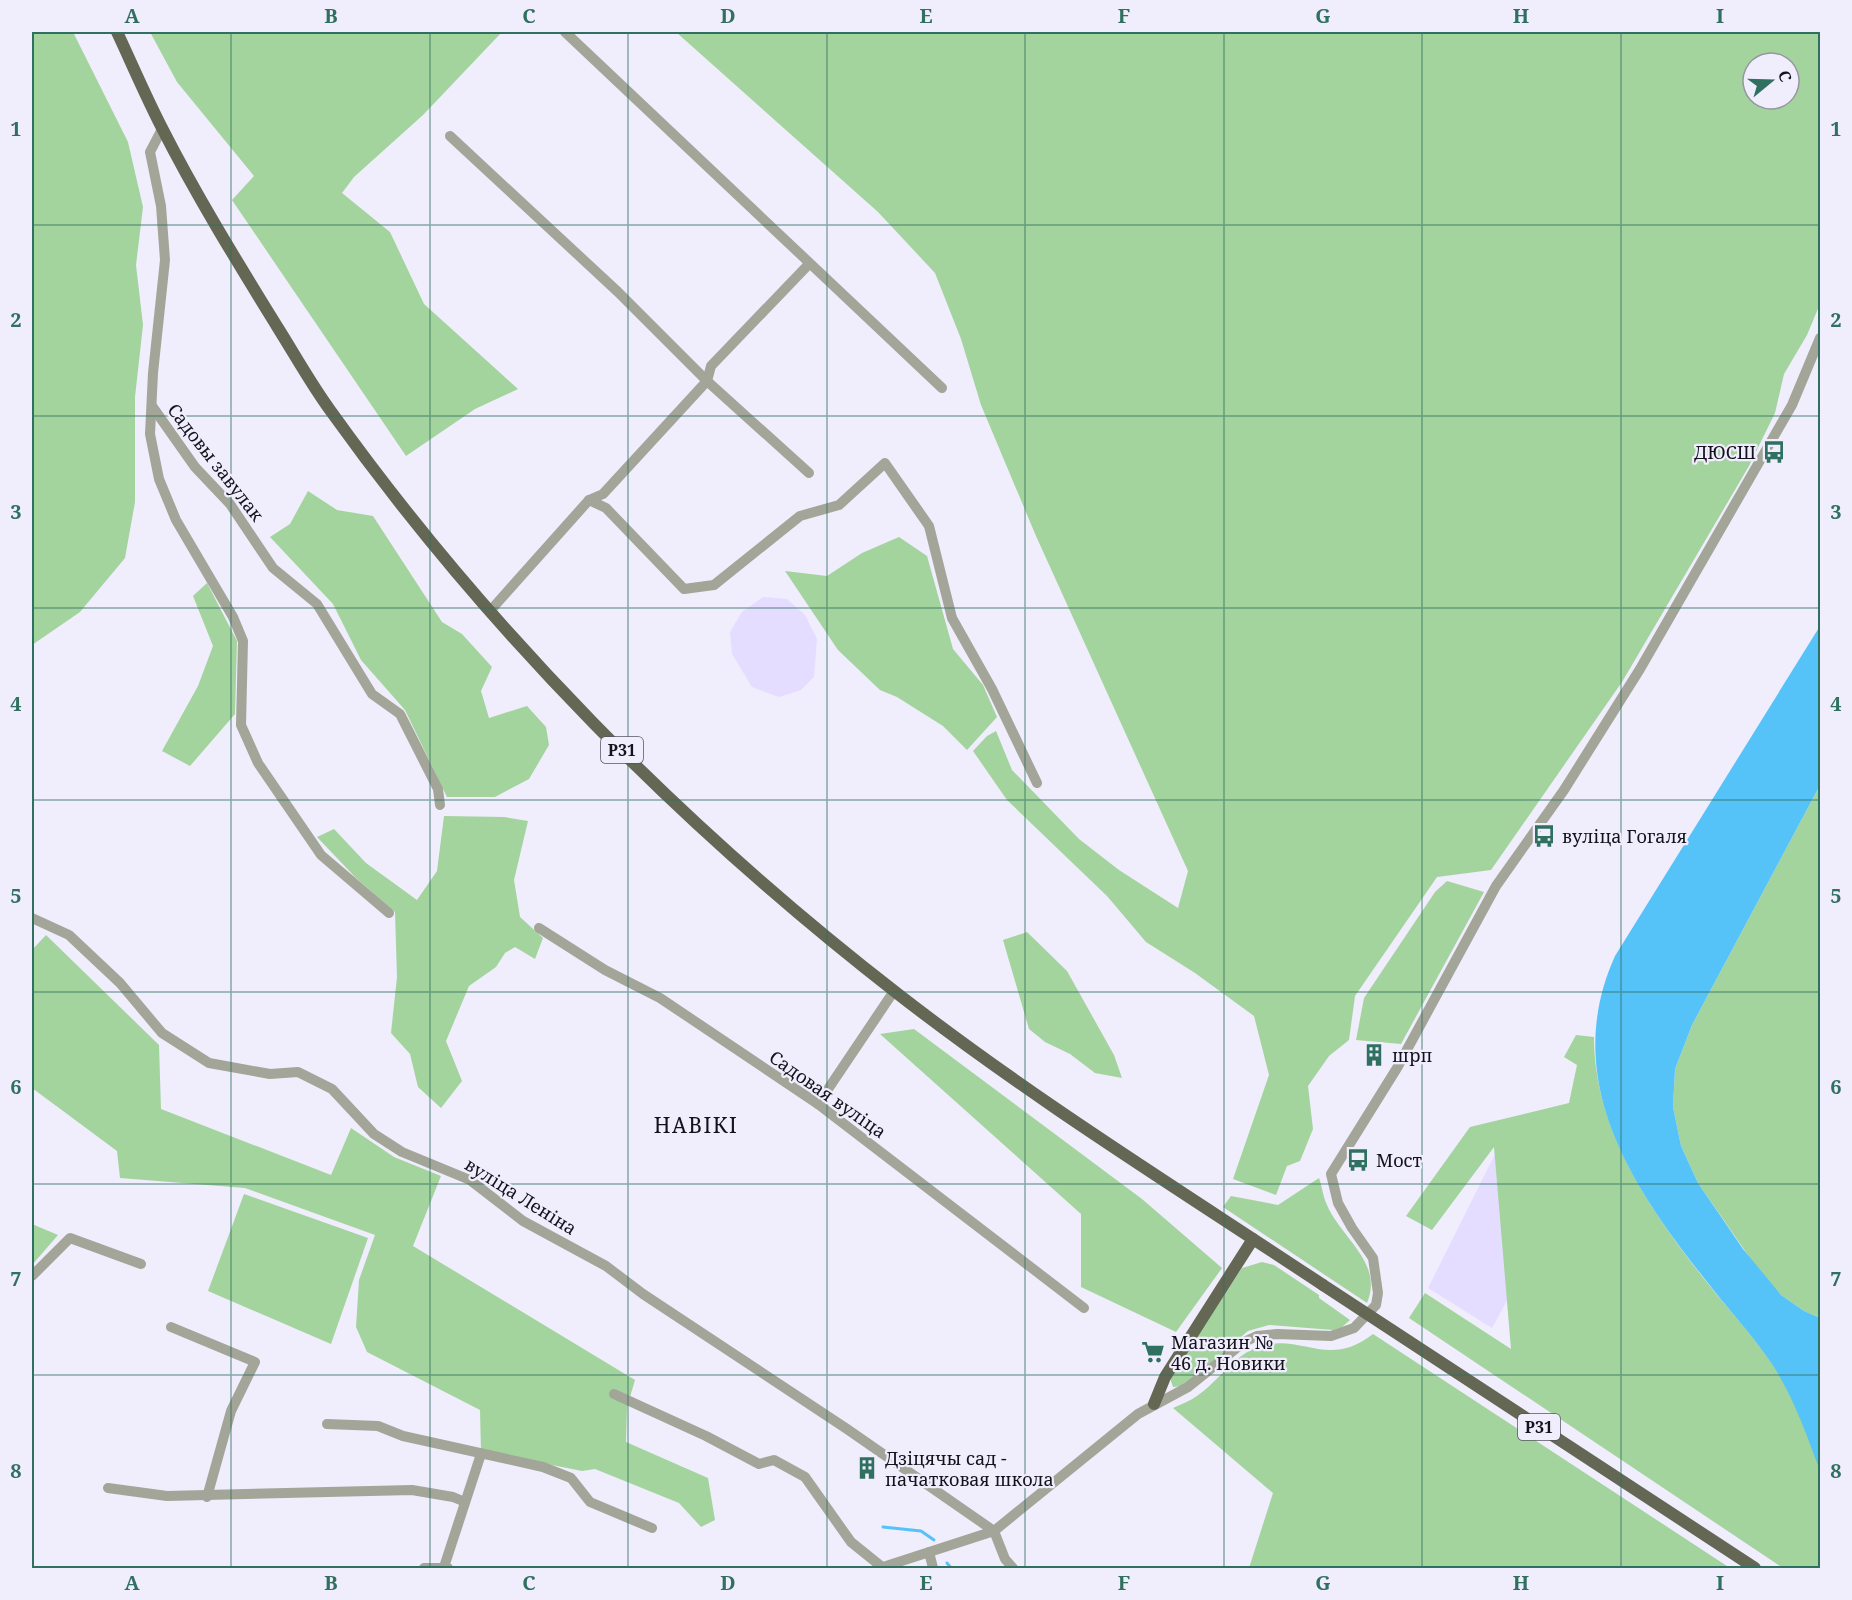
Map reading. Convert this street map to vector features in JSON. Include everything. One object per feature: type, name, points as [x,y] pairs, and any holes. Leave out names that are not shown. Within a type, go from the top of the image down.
[{"type":"main road","name":"Р31","points":[[117,32],[162,129],[241,268],[329,408],[490,611],[564,694],[682,808],[766,884],[894,991],[996,1065],[1323,1285],[1755,1569]]},
{"type":"main road","points":[[1154,1404],[1165,1377],[1254,1239]]},
{"type":"street","points":[[565,32],[942,388]]},
{"type":"street","points":[[152,406],[165,260],[161,206],[150,152],[162,129]]},
{"type":"street","points":[[450,136],[618,292],[707,381],[809,473]]},
{"type":"street","points":[[490,611],[589,500],[603,494],[707,381],[711,366],[809,264]]},
{"type":"street","points":[[614,1394],[706,1436],[759,1464],[774,1460],[805,1477],[851,1542],[881,1568],[994,1531],[1154,1404],[1188,1387],[1244,1342],[1257,1336],[1277,1334],[1331,1336],[1343,1334],[1354,1328],[1376,1305],[1378,1293],[1373,1258],[1338,1203],[1331,1174],[1397,1068],[1496,886],[1564,790],[1640,669],[1792,405],[1821,339]]},
{"type":"street","name":"Садовы завулак","points":[[152,406],[195,467],[230,504],[273,568],[317,604],[372,694],[400,714],[438,789],[440,805]]},
{"type":"street","name":"Садовы завулак","points":[[152,406],[150,434],[159,479],[176,520],[233,617],[243,641],[241,725],[258,763],[321,855],[389,913]]},
{"type":"street","points":[[589,500],[606,508],[684,589],[714,585],[800,516],[839,505],[885,463],[929,526],[952,618],[992,689],[1038,783]]},
{"type":"street","name":"вуліца Леніна","points":[[32,918],[69,935],[120,983],[162,1033],[190,1051],[209,1063],[270,1074],[298,1072],[332,1089],[374,1134],[402,1152],[470,1180],[523,1221],[606,1266],[643,1294],[847,1429],[994,1531]]},
{"type":"street","name":"Садовая вуліца","points":[[539,928],[605,970],[660,998],[818,1104],[1084,1308]]},
{"type":"street","points":[[818,1104],[894,991]]},
{"type":"street","points":[[32,1276],[70,1238],[141,1264]]},
{"type":"street","points":[[171,1327],[255,1362],[231,1411],[207,1497]]},
{"type":"street","points":[[327,1425],[378,1426],[403,1436],[543,1467],[571,1478],[590,1502],[652,1528]]},
{"type":"street","points":[[424,1569],[446,1568],[482,1454]]},
{"type":"street","points":[[108,1488],[167,1497],[412,1490],[453,1497],[465,1502]]},
{"type":"street","points":[[994,1531],[1005,1559],[1013,1569]]},
{"type":"street","points":[[929,1552],[933,1569]]},
{"type":"shaded area","points":[[763,597],[787,599],[805,615],[817,639],[814,677],[801,690],[779,697],[752,687],[732,654],[730,632],[742,612]]},
{"type":"shaded area","points":[[1496,1152],[1565,1195],[1492,1328],[1428,1288]]},
{"type":"green space","points":[[32,32],[73,32],[128,142],[143,207],[136,265],[143,325],[135,397],[135,502],[125,558],[80,612],[32,645]]},
{"type":"green space","points":[[150,32],[502,32],[423,115],[354,177],[342,193],[390,232],[424,304],[518,389],[475,409],[406,456],[232,200],[254,176],[177,82]]},
{"type":"green space","points":[[676,32],[1820,32],[1820,304],[1807,335],[1784,374],[1775,413],[1749,466],[1622,682],[1491,870],[1437,877],[1355,996],[1349,1040],[1329,1056],[1308,1086],[1313,1129],[1300,1161],[1287,1166],[1276,1195],[1233,1179],[1269,1075],[1254,1016],[1195,973],[1146,942],[1107,896],[1007,800],[973,751],[987,736],[996,731],[1012,770],[1079,839],[1119,870],[1178,908],[1188,871],[1036,536],[981,405],[961,339],[935,273],[878,212]]},
{"type":"green space","points":[[308,491],[337,510],[373,516],[442,622],[462,634],[492,667],[481,691],[489,718],[527,706],[546,727],[549,745],[529,779],[495,797],[447,797],[405,710],[361,660],[333,604],[270,537],[290,524]]},
{"type":"green space","points":[[899,537],[927,556],[953,649],[983,685],[997,717],[967,750],[943,726],[897,697],[880,690],[838,650],[785,571],[827,576],[862,553]]},
{"type":"green space","points":[[207,583],[237,641],[235,714],[190,766],[162,751],[198,686],[213,646],[193,596]]},
{"type":"green space","points":[[1820,785],[1820,1318],[1804,1311],[1781,1295],[1761,1274],[1698,1183],[1681,1146],[1673,1107],[1675,1069],[1692,1025]]},
{"type":"green space","points":[[444,816],[504,817],[528,821],[514,880],[520,917],[543,938],[535,959],[515,947],[505,953],[496,967],[469,986],[446,1041],[462,1081],[441,1108],[418,1087],[410,1054],[391,1033],[397,977],[395,912],[356,878],[317,837],[334,829],[366,863],[417,900],[437,871]]},
{"type":"green space","points":[[1447,881],[1484,892],[1401,1044],[1356,1040],[1364,998],[1435,892]]},
{"type":"green space","points":[[1027,932],[1067,971],[1114,1055],[1122,1078],[1095,1073],[1070,1054],[1045,1042],[1029,1029],[1003,940]]},
{"type":"green space","points":[[46,935],[159,1045],[161,1109],[331,1175],[351,1128],[394,1157],[441,1176],[413,1246],[635,1380],[627,1407],[626,1442],[708,1478],[715,1520],[701,1527],[679,1503],[595,1469],[582,1471],[481,1451],[480,1410],[367,1352],[356,1327],[359,1280],[375,1235],[245,1188],[120,1178],[117,1151],[32,1088],[32,950]]},
{"type":"green space","points":[[914,1029],[1142,1199],[1222,1268],[1176,1332],[1081,1287],[1081,1214],[880,1034]]},
{"type":"green space","points":[[1576,1035],[1594,1037],[1597,1071],[1604,1104],[1629,1167],[1646,1197],[1684,1253],[1765,1354],[1787,1389],[1800,1416],[1820,1469],[1822,1502],[1820,1568],[1783,1568],[1409,1318],[1425,1293],[1511,1349],[1494,1147],[1432,1230],[1406,1216],[1470,1127],[1569,1103],[1577,1065],[1564,1057]]},
{"type":"green space","points":[[1319,1178],[1333,1217],[1366,1263],[1371,1289],[1367,1303],[1223,1207],[1231,1196],[1278,1205]]},
{"type":"green space","points":[[244,1194],[368,1238],[331,1344],[208,1291]]},
{"type":"green space","points":[[32,1224],[58,1235],[32,1265]]},
{"type":"green space","points":[[1262,1262],[1274,1265],[1319,1295],[1319,1298],[1350,1320],[1342,1327],[1333,1330],[1269,1325],[1248,1331],[1183,1386],[1173,1387],[1170,1378],[1242,1268]]},
{"type":"green space","points":[[1373,1334],[1730,1568],[1249,1568],[1273,1493],[1173,1408],[1197,1396],[1241,1356],[1258,1347],[1288,1344],[1328,1350],[1342,1349],[1357,1344]]},
{"type":"water","points":[[1820,626],[1820,785],[1692,1025],[1675,1069],[1673,1107],[1681,1146],[1698,1183],[1743,1249],[1781,1295],[1804,1311],[1820,1318],[1820,1471],[1805,1430],[1780,1376],[1677,1242],[1651,1205],[1629,1167],[1611,1128],[1599,1087],[1595,1045],[1600,1001],[1615,956]]},
{"type":"waterway","points":[[883,1527],[921,1531],[934,1540]]},
{"type":"waterway","points":[[947,1563],[951,1568]]},
{"type":"place","name":"ДЮСШ","points":[[1774,452]]},
{"type":"place","name":"вуліца Гогаля","points":[[1544,836]]},
{"type":"place","name":"шрп","points":[[1374,1055]]},
{"type":"place","name":"Мост","points":[[1358,1160]]},
{"type":"place","name":"Магазин № 46 д. Новики","points":[[1153,1352]]},
{"type":"place","name":"Дзіцячы сад - пачатковая школа","points":[[867,1468]]},
{"type":"district","name":"НАВІКІ","points":[[696,1125]]}]
